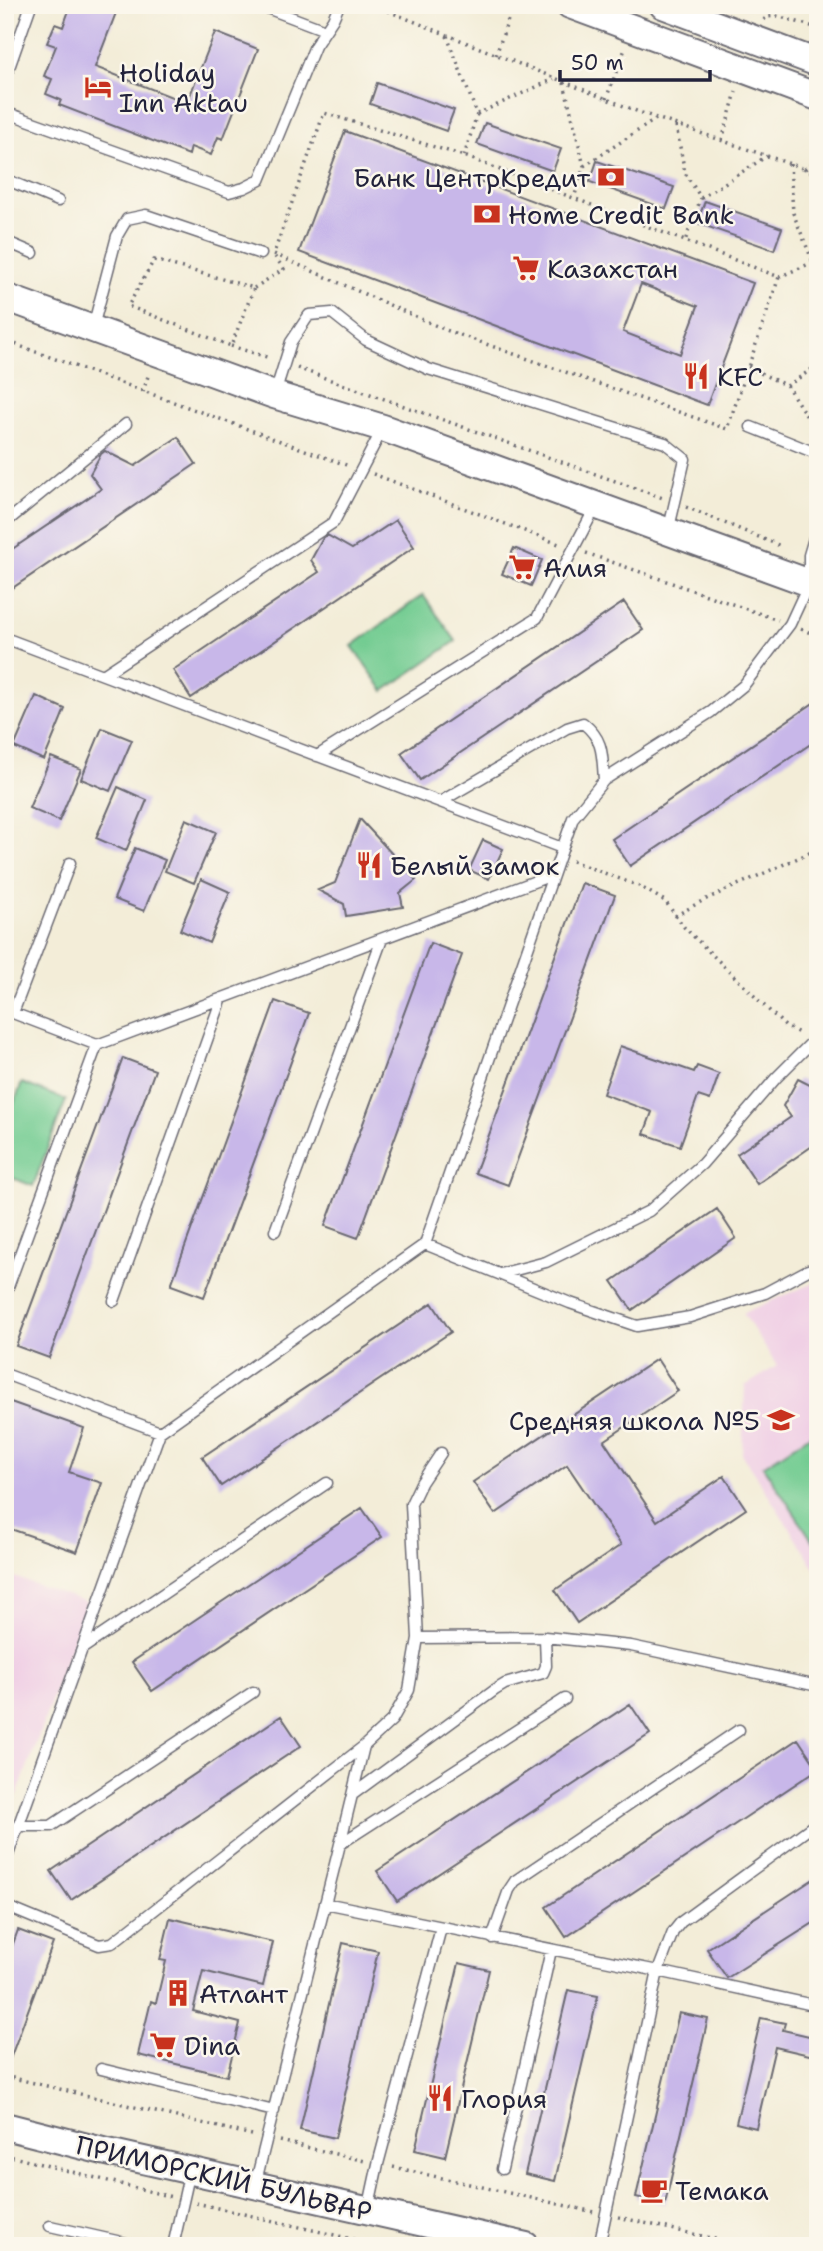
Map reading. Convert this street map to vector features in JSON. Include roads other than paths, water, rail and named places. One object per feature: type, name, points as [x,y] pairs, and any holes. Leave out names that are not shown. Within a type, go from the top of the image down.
[{"type":"street","points":[[570,5],[818,97]]},
{"type":"street","points":[[663,5],[818,63]]},
{"type":"street","points":[[5,297],[274,395],[383,428],[813,585]]},
{"type":"street","name":"ПРИМОРСКИЙ БУЛЬВАР","points":[[5,2126],[103,2151],[526,2246]]},
{"type":"lane","points":[[5,79],[31,5]]},
{"type":"lane","points":[[259,5],[326,30]]},
{"type":"lane","points":[[5,112],[229,192],[237,190],[260,180],[315,46],[339,5]]},
{"type":"lane","points":[[5,179],[58,201]]},
{"type":"lane","points":[[93,329],[117,236],[127,219],[146,215],[261,254]]},
{"type":"lane","points":[[5,241],[33,253]]},
{"type":"lane","points":[[274,395],[291,342],[309,315],[332,313],[366,340],[428,369],[665,443],[685,460],[668,532]]},
{"type":"lane","points":[[5,523],[126,424]]},
{"type":"lane","points":[[751,427],[818,454]]},
{"type":"lane","points":[[103,675],[334,522],[383,428]]},
{"type":"lane","points":[[317,756],[537,618],[597,506]]},
{"type":"lane","points":[[5,1863],[160,1432],[425,1244],[573,818],[604,780],[711,712],[744,685],[790,624],[813,585],[809,555],[818,525]]},
{"type":"lane","points":[[5,638],[562,848]]},
{"type":"lane","points":[[440,802],[567,728],[583,723],[601,744],[604,780]]},
{"type":"lane","points":[[70,863],[9,1011],[97,1045],[552,876]]},
{"type":"lane","points":[[275,1231],[383,939]]},
{"type":"lane","points":[[114,1301],[222,998]]},
{"type":"lane","points":[[500,1274],[546,1262],[649,1211],[702,1164],[816,1036]]},
{"type":"lane","points":[[5,1295],[97,1045]]},
{"type":"lane","points":[[425,1244],[570,1303],[637,1326],[691,1317],[765,1293],[808,1269],[818,1267]]},
{"type":"lane","points":[[5,1374],[160,1432]]},
{"type":"lane","points":[[5,1906],[99,1945],[112,1943],[365,1746],[392,1720],[409,1690],[418,1639],[411,1504],[421,1482],[441,1453]]},
{"type":"lane","points":[[82,1648],[327,1483]]},
{"type":"lane","points":[[418,1639],[545,1637],[631,1646],[818,1686]]},
{"type":"lane","points":[[352,1795],[495,1690],[505,1684],[544,1673],[545,1637]]},
{"type":"lane","points":[[19,1826],[51,1826],[253,1692]]},
{"type":"lane","points":[[340,1844],[565,1699]]},
{"type":"lane","points":[[492,1938],[509,1890],[515,1881],[739,1730]]},
{"type":"lane","points":[[255,2185],[365,1746]]},
{"type":"lane","points":[[599,2246],[659,1971],[673,1932],[681,1922],[818,1822]]},
{"type":"lane","points":[[325,1903],[818,2006]]},
{"type":"lane","points":[[368,2211],[441,1928]]},
{"type":"lane","points":[[502,2169],[551,1950]]},
{"type":"lane","points":[[101,2070],[274,2111]]},
{"type":"lane","points":[[173,2246],[190,2171]]},
{"type":"lane","points":[[50,2226],[139,2246]]},
{"type":"place","name":"Holiday Inn Aktau","points":[[98,87]]},
{"type":"place","name":"Банк ЦентрКредит","points":[[611,177]]},
{"type":"place","name":"Home Credit Bank","points":[[487,214]]},
{"type":"place","name":"Казахстан","points":[[526,268]]},
{"type":"place","name":"KFC","points":[[696,376]]},
{"type":"place","name":"Алия","points":[[522,567]]},
{"type":"place","name":"Белый замок","points":[[369,865]]},
{"type":"place","name":"Средняя школа №5","points":[[781,1420]]},
{"type":"place","name":"Атлант","points":[[178,1993]]},
{"type":"place","name":"Dina","points":[[163,2045]]},
{"type":"place","name":"Глория","points":[[440,2098]]},
{"type":"place","name":"Темака","points":[[654,2190]]}]
